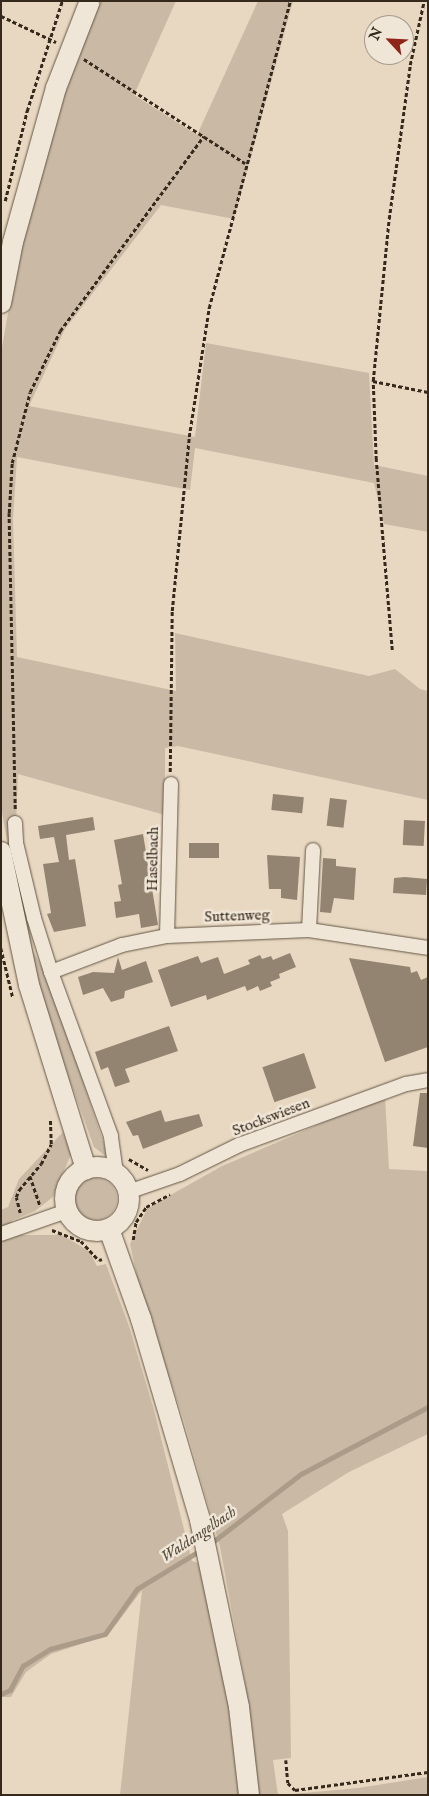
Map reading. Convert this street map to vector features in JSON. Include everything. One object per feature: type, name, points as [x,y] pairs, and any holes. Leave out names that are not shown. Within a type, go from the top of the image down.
[{"type":"street","points":[[1,303],[13,242],[69,49],[90,1]]},
{"type":"street","name":"Haselbach","points":[[168,936],[170,784]]},
{"type":"street","points":[[15,823],[16,843],[34,918],[116,1164],[128,1192],[129,1201],[123,1218],[109,1229],[87,1230],[77,1225],[67,1211],[65,1195],[68,1185],[74,1176],[86,1169],[106,1168],[116,1164]]},
{"type":"street","points":[[309,930],[313,850]]},
{"type":"street","points":[[1,852],[29,984],[86,1169]]},
{"type":"street","name":"Suttenweg","points":[[51,972],[122,945],[168,936],[309,930],[428,948]]},
{"type":"street","name":"Stockswiesen","points":[[128,1192],[180,1174],[248,1142],[406,1084],[428,1080]]},
{"type":"street","points":[[1,1234],[67,1211]]},
{"type":"street","points":[[109,1229],[141,1319],[196,1501],[215,1581],[239,1706],[249,1795]]},
{"type":"path","points":[[3,208],[26,112],[62,1]]},
{"type":"path","points":[[170,784],[172,611],[189,437],[209,308],[245,163],[290,1]]},
{"type":"path","points":[[392,650],[376,460],[373,381],[407,84],[424,1]]},
{"type":"path","points":[[1,16],[69,49],[245,163]]},
{"type":"path","points":[[15,823],[9,513],[12,463],[30,392],[60,331],[204,136]]},
{"type":"path","points":[[373,381],[428,392]]},
{"type":"path","points":[[1,948],[14,1000]]},
{"type":"path","points":[[24,1226],[16,1197],[51,1144],[48,1110]]},
{"type":"path","points":[[30,1176],[53,1233],[81,1241],[99,1260],[135,1249],[132,1231],[146,1207],[175,1192]]},
{"type":"path","points":[[286,1760],[288,1783],[295,1790],[428,1772]]},
{"type":"shaded area","points":[[97,1],[176,1],[134,95],[197,135],[258,1],[293,1],[234,219],[161,205],[65,329],[29,406],[195,437],[206,343],[369,373],[374,465],[428,476],[428,532],[384,524],[374,483],[195,448],[190,490],[17,457],[13,519],[17,657],[176,691],[175,633],[369,676],[395,669],[420,689],[428,691],[428,800],[178,746],[165,748],[165,815],[18,774],[15,849],[33,951],[49,980],[109,1159],[94,1147],[46,1015],[17,899],[1,806],[1,353],[24,222],[46,143]]},
{"type":"shaded area","points":[[385,1096],[389,1169],[428,1171],[428,1434],[349,1472],[282,1514],[288,1531],[291,1758],[273,1760],[278,1795],[259,1795],[245,1683],[220,1547],[184,1421],[140,1290],[130,1244],[147,1209],[160,1201],[222,1166]]},
{"type":"shaded area","points":[[63,1132],[71,1154],[53,1197],[35,1211],[11,1221],[20,1235],[62,1235],[89,1251],[97,1266],[106,1264],[129,1326],[154,1410],[192,1561],[198,1563],[211,1610],[228,1702],[239,1795],[120,1795],[142,1590],[108,1635],[51,1654],[26,1672],[11,1697],[1,1697],[1,1210],[8,1207],[19,1179]]},
{"type":"shaded area","points":[[100,1178],[108,1181],[114,1187],[117,1199],[114,1211],[108,1217],[92,1220],[84,1217],[78,1211],[75,1195],[78,1187],[84,1181]]},
{"type":"shaded area","points":[[428,1777],[428,1795],[282,1795],[358,1788]]},
{"type":"building","points":[[273,794],[304,797],[302,813],[271,810]]},
{"type":"building","points":[[330,798],[347,800],[343,828],[327,826]]},
{"type":"building","points":[[93,817],[95,830],[66,835],[69,860],[75,859],[86,926],[54,932],[47,914],[51,913],[43,864],[59,862],[54,837],[40,839],[38,826]]},
{"type":"building","points":[[404,820],[425,821],[424,846],[403,845]]},
{"type":"building","points":[[143,834],[158,925],[141,928],[139,914],[116,918],[114,902],[121,901],[118,885],[122,884],[114,840]]},
{"type":"building","points":[[189,843],[219,843],[219,858],[189,858]]},
{"type":"building","points":[[267,855],[300,857],[297,900],[281,898],[281,889],[269,889]]},
{"type":"building","points":[[323,858],[336,859],[336,866],[356,868],[354,900],[334,898],[331,913],[320,912]]},
{"type":"building","points":[[394,878],[427,879],[426,895],[393,893]]},
{"type":"building","points":[[290,953],[296,967],[279,974],[280,978],[270,982],[272,986],[260,991],[258,986],[247,991],[245,986],[207,1000],[206,995],[171,1007],[158,970],[198,956],[201,963],[218,957],[224,974],[250,964],[248,960],[260,955],[262,959],[271,956],[273,960]]},
{"type":"building","points":[[118,957],[122,970],[146,961],[153,982],[125,991],[124,998],[111,1002],[103,988],[83,995],[78,977],[93,972],[114,973]]},
{"type":"building","points":[[349,958],[410,967],[411,973],[417,971],[421,980],[428,977],[428,1047],[385,1062]]},
{"type":"building","points":[[169,1026],[178,1051],[125,1069],[130,1082],[115,1087],[108,1067],[101,1070],[95,1052]]},
{"type":"building","points":[[304,1053],[316,1088],[274,1102],[262,1067]]},
{"type":"building","points":[[420,1093],[428,1093],[428,1148],[413,1146]]},
{"type":"building","points":[[161,1110],[165,1122],[199,1114],[203,1126],[143,1149],[138,1135],[133,1136],[126,1122]]},
{"type":"waterway","name":"Waldangelbach","points":[[210,1544],[301,1474],[428,1407]]},
{"type":"waterway","name":"Waldangelbach","points":[[1,1694],[10,1690],[23,1666],[50,1649],[105,1634],[137,1589],[201,1550]]}]
